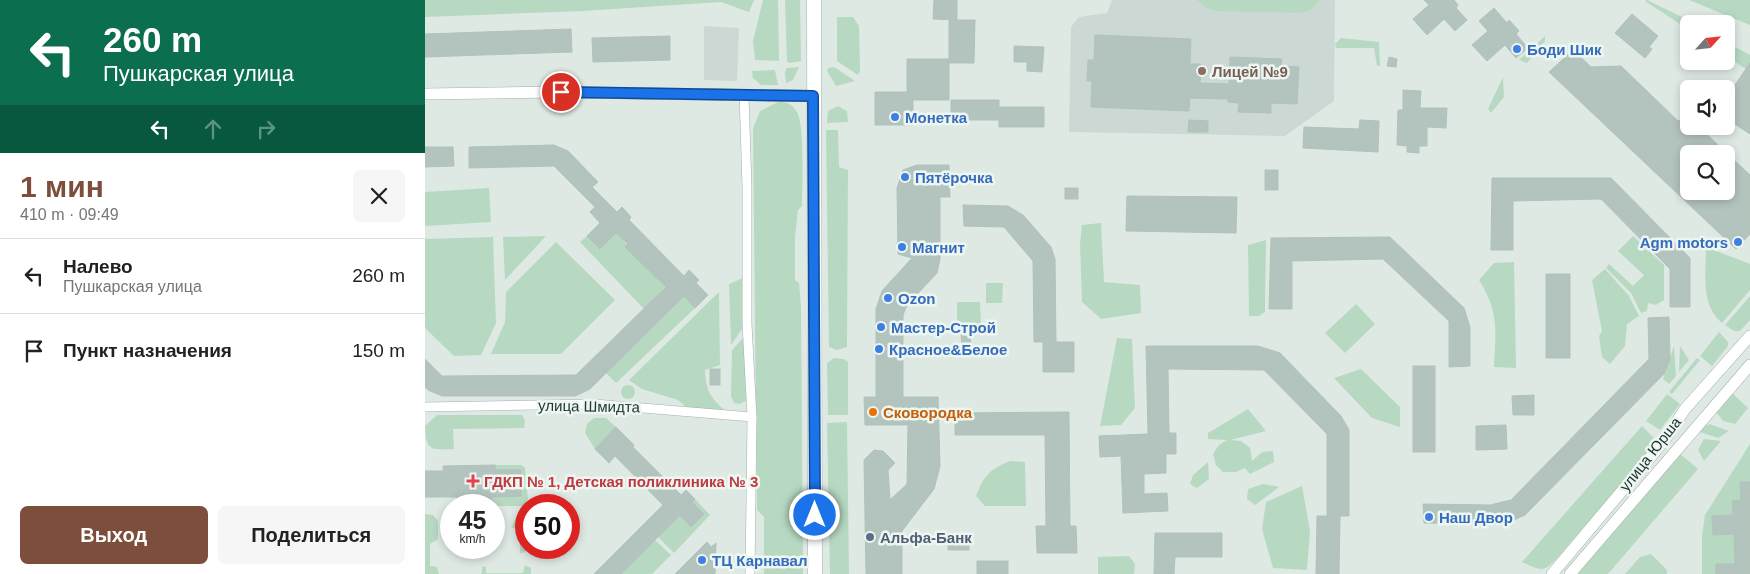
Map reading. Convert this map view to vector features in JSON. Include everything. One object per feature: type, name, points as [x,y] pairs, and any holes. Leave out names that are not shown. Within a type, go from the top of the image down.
[{"type":"main road","points":[[815,0],[813,96],[815,574]]},
{"type":"street","points":[[425,94],[743,94],[813,96]]},
{"type":"street","points":[[743,94],[747,187],[747,315],[752,417],[750,574]]},
{"type":"street","name":"улица Юрша","points":[[1552,574],[1664,441],[1685,409],[1750,336]]},
{"type":"street","name":"улица Юрша","points":[[1570,574],[1750,365]]},
{"type":"street","name":"улица Шмидта","points":[[425,406],[594,404],[752,417]]},
{"type":"shaded area","name":"Лицей №9","points":[[1112,0],[1335,0],[1334,101],[1285,136],[1069,132],[1071,27],[1079,17],[1107,13]]},
{"type":"shaded area","points":[[704,26],[739,28],[737,81],[704,80]]},
{"type":"green space","points":[[425,0],[754,0],[749,12],[721,2],[583,11],[425,17]]},
{"type":"green space","points":[[763,0],[778,0],[779,61],[755,60],[753,41]]},
{"type":"green space","points":[[785,0],[800,0],[801,61],[789,63],[787,61]]},
{"type":"green space","points":[[1197,0],[1319,0],[1310,10],[1298,13],[1216,11],[1208,9]]},
{"type":"green space","points":[[1647,0],[1680,16],[1680,24],[1645,1]]},
{"type":"green space","points":[[1689,0],[1750,0],[1750,25],[1735,19],[1735,15],[1726,15]]},
{"type":"green space","points":[[837,17],[853,17],[859,26],[860,71],[858,75],[837,61]]},
{"type":"green space","points":[[1545,36],[1545,41],[1527,63],[1519,60]]},
{"type":"green space","points":[[1341,38],[1379,42],[1380,66],[1377,66],[1374,48],[1336,48],[1335,44]]},
{"type":"green space","points":[[1735,47],[1750,55],[1750,63],[1746,69],[1735,62]]},
{"type":"green space","points":[[799,67],[793,80],[786,83],[785,72],[787,68]]},
{"type":"green space","points":[[834,67],[855,81],[836,86],[827,71],[828,68]]},
{"type":"green space","points":[[775,70],[778,85],[761,85],[753,78],[752,71]]},
{"type":"green space","points":[[1503,77],[1504,97],[1491,113],[1488,109]]},
{"type":"green space","points":[[778,102],[789,104],[797,112],[800,119],[802,143],[802,206],[798,210],[795,236],[795,280],[799,283],[801,308],[803,574],[764,574],[764,517],[757,510],[753,129],[760,111]]},
{"type":"green space","points":[[838,106],[847,111],[848,122],[827,123],[828,111]]},
{"type":"green space","points":[[826,130],[838,130],[839,167],[848,170],[847,347],[837,350],[829,347]]},
{"type":"green space","points":[[489,188],[491,222],[425,226],[425,192]]},
{"type":"green space","points":[[1101,223],[1104,282],[1140,285],[1141,313],[1101,319],[1082,302],[1080,243],[1082,225]]},
{"type":"green space","points":[[616,233],[667,285],[644,309],[580,242],[587,236],[600,249]]},
{"type":"green space","points":[[546,236],[505,280],[503,237]]},
{"type":"green space","points":[[1633,236],[1664,265],[1664,300],[1656,305],[1648,303],[1647,311],[1641,313],[1631,293],[1606,268],[1609,264],[1633,286],[1644,275],[1618,251]]},
{"type":"green space","points":[[493,237],[496,323],[481,355],[454,356],[425,328],[425,239]]},
{"type":"green space","points":[[1266,240],[1265,312],[1259,316],[1249,316],[1248,245]]},
{"type":"green space","points":[[556,242],[615,300],[561,354],[491,354],[505,322],[506,292]]},
{"type":"green space","points":[[1706,247],[1750,264],[1750,290],[1722,323],[1710,307],[1707,298],[1705,278]]},
{"type":"green space","points":[[1514,262],[1516,368],[1494,367],[1495,322],[1490,302],[1479,280],[1494,263]]},
{"type":"green space","points":[[1605,269],[1629,296],[1639,316],[1627,324],[1625,346],[1610,364],[1602,357],[1599,336],[1602,331],[1592,280]]},
{"type":"green space","points":[[743,278],[744,326],[731,345],[729,284]]},
{"type":"green space","points":[[986,283],[1003,283],[1002,303],[986,303]]},
{"type":"green space","points":[[719,292],[720,365],[705,370],[708,389],[725,411],[686,407],[678,400],[642,389],[629,380]]},
{"type":"green space","points":[[684,296],[695,308],[616,383],[606,373]]},
{"type":"green space","points":[[1750,296],[1750,320],[1740,331],[1734,331],[1725,325]]},
{"type":"green space","points":[[957,302],[980,302],[981,325],[957,325]]},
{"type":"green space","points":[[1356,304],[1375,324],[1345,353],[1325,333]]},
{"type":"green space","points":[[1719,332],[1728,342],[1728,346],[1712,366],[1700,356]]},
{"type":"green space","points":[[744,337],[746,401],[739,404],[734,403],[731,396],[732,350]]},
{"type":"green space","points":[[1117,338],[1132,339],[1135,408],[1121,425],[1100,426]]},
{"type":"green space","points":[[1674,346],[1676,376],[1669,384],[1663,379]]},
{"type":"green space","points":[[1680,346],[1689,360],[1679,372]]},
{"type":"green space","points":[[834,358],[844,359],[848,362],[848,415],[828,415],[827,363]]},
{"type":"green space","points":[[1697,358],[1700,360],[1672,394],[1669,392]]},
{"type":"green space","points":[[1361,369],[1400,407],[1400,427],[1372,418],[1334,378]]},
{"type":"green space","points":[[628,385],[633,387],[635,392],[633,397],[628,399],[623,397],[621,392],[623,387]]},
{"type":"green space","points":[[1732,393],[1748,408],[1735,424],[1723,421],[1716,412]]},
{"type":"green space","points":[[1667,394],[1680,404],[1660,430],[1646,421]]},
{"type":"green space","points":[[1248,409],[1266,431],[1230,440],[1241,441],[1250,448],[1252,461],[1262,452],[1273,451],[1274,462],[1250,474],[1245,468],[1236,472],[1223,472],[1216,465],[1213,454],[1219,445],[1227,440],[1208,439],[1208,433]]},
{"type":"green space","points":[[437,415],[522,415],[525,420],[524,428],[453,429],[454,449],[435,449],[428,445],[425,426]]},
{"type":"green space","points":[[594,418],[606,418],[616,427],[595,449],[585,433],[587,424]]},
{"type":"green space","points":[[847,422],[849,574],[830,574],[827,423]]},
{"type":"green space","points":[[1710,424],[1729,431],[1718,438],[1700,432],[1703,427]]},
{"type":"green space","points":[[1642,426],[1653,437],[1655,444],[1559,556],[1550,565],[1542,569],[1522,562]]},
{"type":"green space","points":[[1704,439],[1721,441],[1704,461],[1698,450]]},
{"type":"green space","points":[[1750,444],[1750,482],[1741,500],[1732,501],[1733,515],[1712,516],[1713,535],[1734,534],[1735,564],[1716,564],[1716,574],[1702,574],[1702,536],[1705,515]]},
{"type":"green space","points":[[1679,453],[1698,469],[1608,574],[1578,574]]},
{"type":"green space","points":[[1010,461],[1025,462],[1026,506],[985,506],[976,496],[982,483],[993,470]]},
{"type":"green space","points":[[1208,462],[1209,479],[1197,488],[1190,484],[1193,475]]},
{"type":"green space","points":[[495,465],[522,465],[525,468],[527,494],[521,494],[521,470],[496,470]]},
{"type":"green space","points":[[1263,484],[1279,487],[1255,505],[1247,499],[1248,489]]},
{"type":"green space","points":[[1302,486],[1310,531],[1307,570],[1273,568],[1262,529],[1266,502]]},
{"type":"green space","points":[[491,492],[515,495],[515,506],[505,506],[505,494],[491,494]]},
{"type":"green space","points":[[695,499],[710,515],[674,553],[658,537],[680,515],[692,526],[704,514],[692,502]]},
{"type":"green space","points":[[425,514],[433,515],[438,521],[438,539],[430,544],[430,566],[437,567],[439,574],[425,574]]},
{"type":"green space","points":[[515,520],[515,529],[511,527]]},
{"type":"green space","points":[[655,540],[671,555],[652,574],[621,574]]},
{"type":"green space","points":[[1651,554],[1667,570],[1667,574],[1625,574],[1640,557]]},
{"type":"green space","points":[[1129,556],[1135,564],[1134,574],[1098,574],[1098,557]]},
{"type":"green space","points":[[525,565],[531,568],[531,574],[481,574],[483,566],[486,567],[486,573],[523,573]]},
{"type":"building","points":[[934,0],[957,0],[957,20],[933,19]]},
{"type":"building","points":[[1424,0],[1454,0],[1458,5],[1456,8],[1467,20],[1455,31],[1444,19],[1427,35],[1413,19],[1429,5]]},
{"type":"building","points":[[1494,8],[1507,23],[1509,20],[1519,31],[1516,34],[1528,48],[1516,58],[1505,45],[1487,61],[1472,45],[1488,31],[1479,21]]},
{"type":"building","points":[[1632,14],[1658,36],[1649,47],[1652,49],[1645,58],[1615,33]]},
{"type":"building","points":[[949,20],[975,20],[974,63],[949,63],[949,100],[913,100],[913,125],[875,125],[875,92],[907,92],[907,59],[949,59]]},
{"type":"building","points":[[571,29],[572,52],[425,57],[425,34]]},
{"type":"building","points":[[1095,35],[1191,39],[1190,64],[1201,64],[1200,83],[1229,84],[1230,57],[1282,59],[1281,66],[1299,67],[1297,104],[1271,103],[1271,113],[1238,112],[1239,103],[1228,102],[1228,99],[1190,98],[1189,111],[1091,107],[1092,81],[1087,81],[1088,60],[1094,60]]},
{"type":"building","points":[[670,36],[670,60],[593,62],[592,38]]},
{"type":"building","points":[[1014,46],[1044,47],[1042,72],[1027,71],[1027,62],[1014,62]]},
{"type":"building","points":[[1573,50],[1591,67],[1621,66],[1678,121],[1680,120],[1680,135],[1708,135],[1718,145],[1680,145],[1680,196],[1549,72]]},
{"type":"building","points":[[1389,57],[1397,59],[1396,67],[1387,66]]},
{"type":"building","points":[[1750,63],[1750,134],[1735,124],[1735,85]]},
{"type":"building","points":[[1403,90],[1421,91],[1420,108],[1447,108],[1446,128],[1427,127],[1427,146],[1419,146],[1419,153],[1407,152],[1407,146],[1397,145],[1398,110],[1403,110]]},
{"type":"building","points":[[951,100],[999,100],[999,107],[1044,107],[1044,127],[999,127],[999,120],[951,120]]},
{"type":"building","points":[[1189,120],[1208,121],[1208,132],[1188,132]]},
{"type":"building","points":[[1360,120],[1379,121],[1378,152],[1303,148],[1304,127],[1359,129]]},
{"type":"building","points":[[554,145],[568,151],[598,182],[592,187],[617,212],[622,207],[631,217],[629,220],[684,276],[689,270],[699,280],[696,283],[708,295],[695,308],[684,296],[590,389],[575,396],[442,396],[428,390],[425,387],[425,359],[442,376],[576,375],[666,287],[625,247],[628,244],[616,233],[600,249],[587,236],[600,223],[590,212],[595,207],[554,166],[469,168],[469,147]]},
{"type":"building","points":[[425,147],[453,147],[454,166],[425,167]]},
{"type":"building","points":[[1735,161],[1750,175],[1750,234],[1736,249],[1684,200],[1735,200]]},
{"type":"building","points":[[917,165],[949,165],[950,197],[940,197],[940,259],[937,273],[907,305],[903,315],[903,397],[938,397],[940,466],[934,489],[902,531],[902,574],[866,574],[864,460],[874,450],[883,451],[895,463],[888,470],[890,500],[907,484],[908,425],[865,425],[864,397],[876,397],[876,309],[882,291],[912,258],[898,254],[897,188],[903,170]]},
{"type":"building","points":[[1265,170],[1278,170],[1278,190],[1265,190]]},
{"type":"building","points":[[1492,178],[1611,178],[1690,258],[1690,307],[1670,307],[1670,269],[1601,199],[1513,201],[1513,250],[1491,250]]},
{"type":"building","points":[[1065,188],[1078,188],[1078,199],[1065,199]]},
{"type":"building","points":[[1127,196],[1237,197],[1236,233],[1126,231]]},
{"type":"building","points":[[963,205],[1008,206],[1023,215],[1051,247],[1055,259],[1056,342],[1074,342],[1074,372],[1043,372],[1043,342],[1034,342],[1033,261],[1004,227],[964,226]]},
{"type":"building","points":[[1390,237],[1464,308],[1470,327],[1470,366],[1449,367],[1449,321],[1383,259],[1292,261],[1292,309],[1269,309],[1271,238]]},
{"type":"building","points":[[1546,274],[1570,274],[1570,358],[1546,358]]},
{"type":"building","points":[[1669,317],[1670,359],[1664,374],[1525,515],[1505,524],[1424,523],[1423,504],[1490,505],[1511,500],[1649,359],[1648,318]]},
{"type":"building","points":[[961,333],[970,333],[971,349],[962,349]]},
{"type":"building","points":[[1146,346],[1258,346],[1280,353],[1341,416],[1349,430],[1349,516],[1340,516],[1339,574],[1316,574],[1317,516],[1327,516],[1327,434],[1264,370],[1168,369],[1169,433],[1176,433],[1176,454],[1166,454],[1166,473],[1144,474],[1144,494],[1167,493],[1168,511],[1123,513],[1121,456],[1100,457],[1099,436],[1148,434]]},
{"type":"building","points":[[1413,366],[1435,366],[1435,452],[1413,452]]},
{"type":"building","points":[[710,369],[720,369],[720,385],[710,385]]},
{"type":"building","points":[[1534,395],[1534,415],[1513,415],[1512,396]]},
{"type":"building","points":[[1069,412],[1070,526],[1076,526],[1077,553],[1037,553],[1036,526],[1046,526],[1045,435],[955,435],[955,413]]},
{"type":"building","points":[[1506,425],[1507,449],[1476,450],[1476,426]]},
{"type":"building","points":[[616,427],[634,445],[633,447],[681,495],[686,490],[695,499],[692,502],[704,514],[691,527],[680,515],[621,574],[594,574],[663,505],[615,456],[609,463],[595,449]]},
{"type":"building","name":"ГДКП № 1, Детская поликлиника № 3","points":[[495,465],[496,470],[521,470],[521,494],[505,497],[505,494],[440,494],[440,497],[425,497],[425,471],[443,471],[443,466]]},
{"type":"building","points":[[1740,482],[1750,482],[1750,574],[1716,574],[1716,564],[1735,564],[1734,534],[1713,535],[1712,516],[1733,515],[1732,501],[1741,500]]},
{"type":"building","points":[[1155,533],[1222,533],[1222,557],[1175,557],[1174,574],[1154,574]]},
{"type":"building","points":[[969,539],[969,550],[948,550],[948,540]]},
{"type":"building","name":"ТЦ Карнавал","points":[[707,542],[711,547],[716,543],[715,574],[675,574]]},
{"type":"building","points":[[977,561],[1008,561],[1008,574],[977,574]]},
{"type":"place","name":"Боди Шик","points":[[1517,49]]},
{"type":"place","name":"Лицей №9","points":[[1202,71]]},
{"type":"place","name":"Монетка","points":[[895,117]]},
{"type":"place","name":"Пятёрочка","points":[[905,177]]},
{"type":"place","name":"Agm motors","points":[[1738,242]]},
{"type":"place","name":"Магнит","points":[[902,247]]},
{"type":"place","name":"Ozon","points":[[888,298]]},
{"type":"place","name":"Мастер-Строй","points":[[881,327]]},
{"type":"place","name":"Красное&Белое","points":[[879,349]]},
{"type":"place","name":"Сковородка","points":[[873,412]]},
{"type":"place","name":"ГДКП № 1, Детская поликлиника № 3","points":[[473,481]]},
{"type":"place","name":"Наш Двор","points":[[1429,517]]},
{"type":"place","name":"Альфа-Банк","points":[[870,537]]},
{"type":"place","name":"ТЦ Карнавал","points":[[702,560]]},
{"type":"route","points":[[561,92],[813,96],[815,515]]}]
